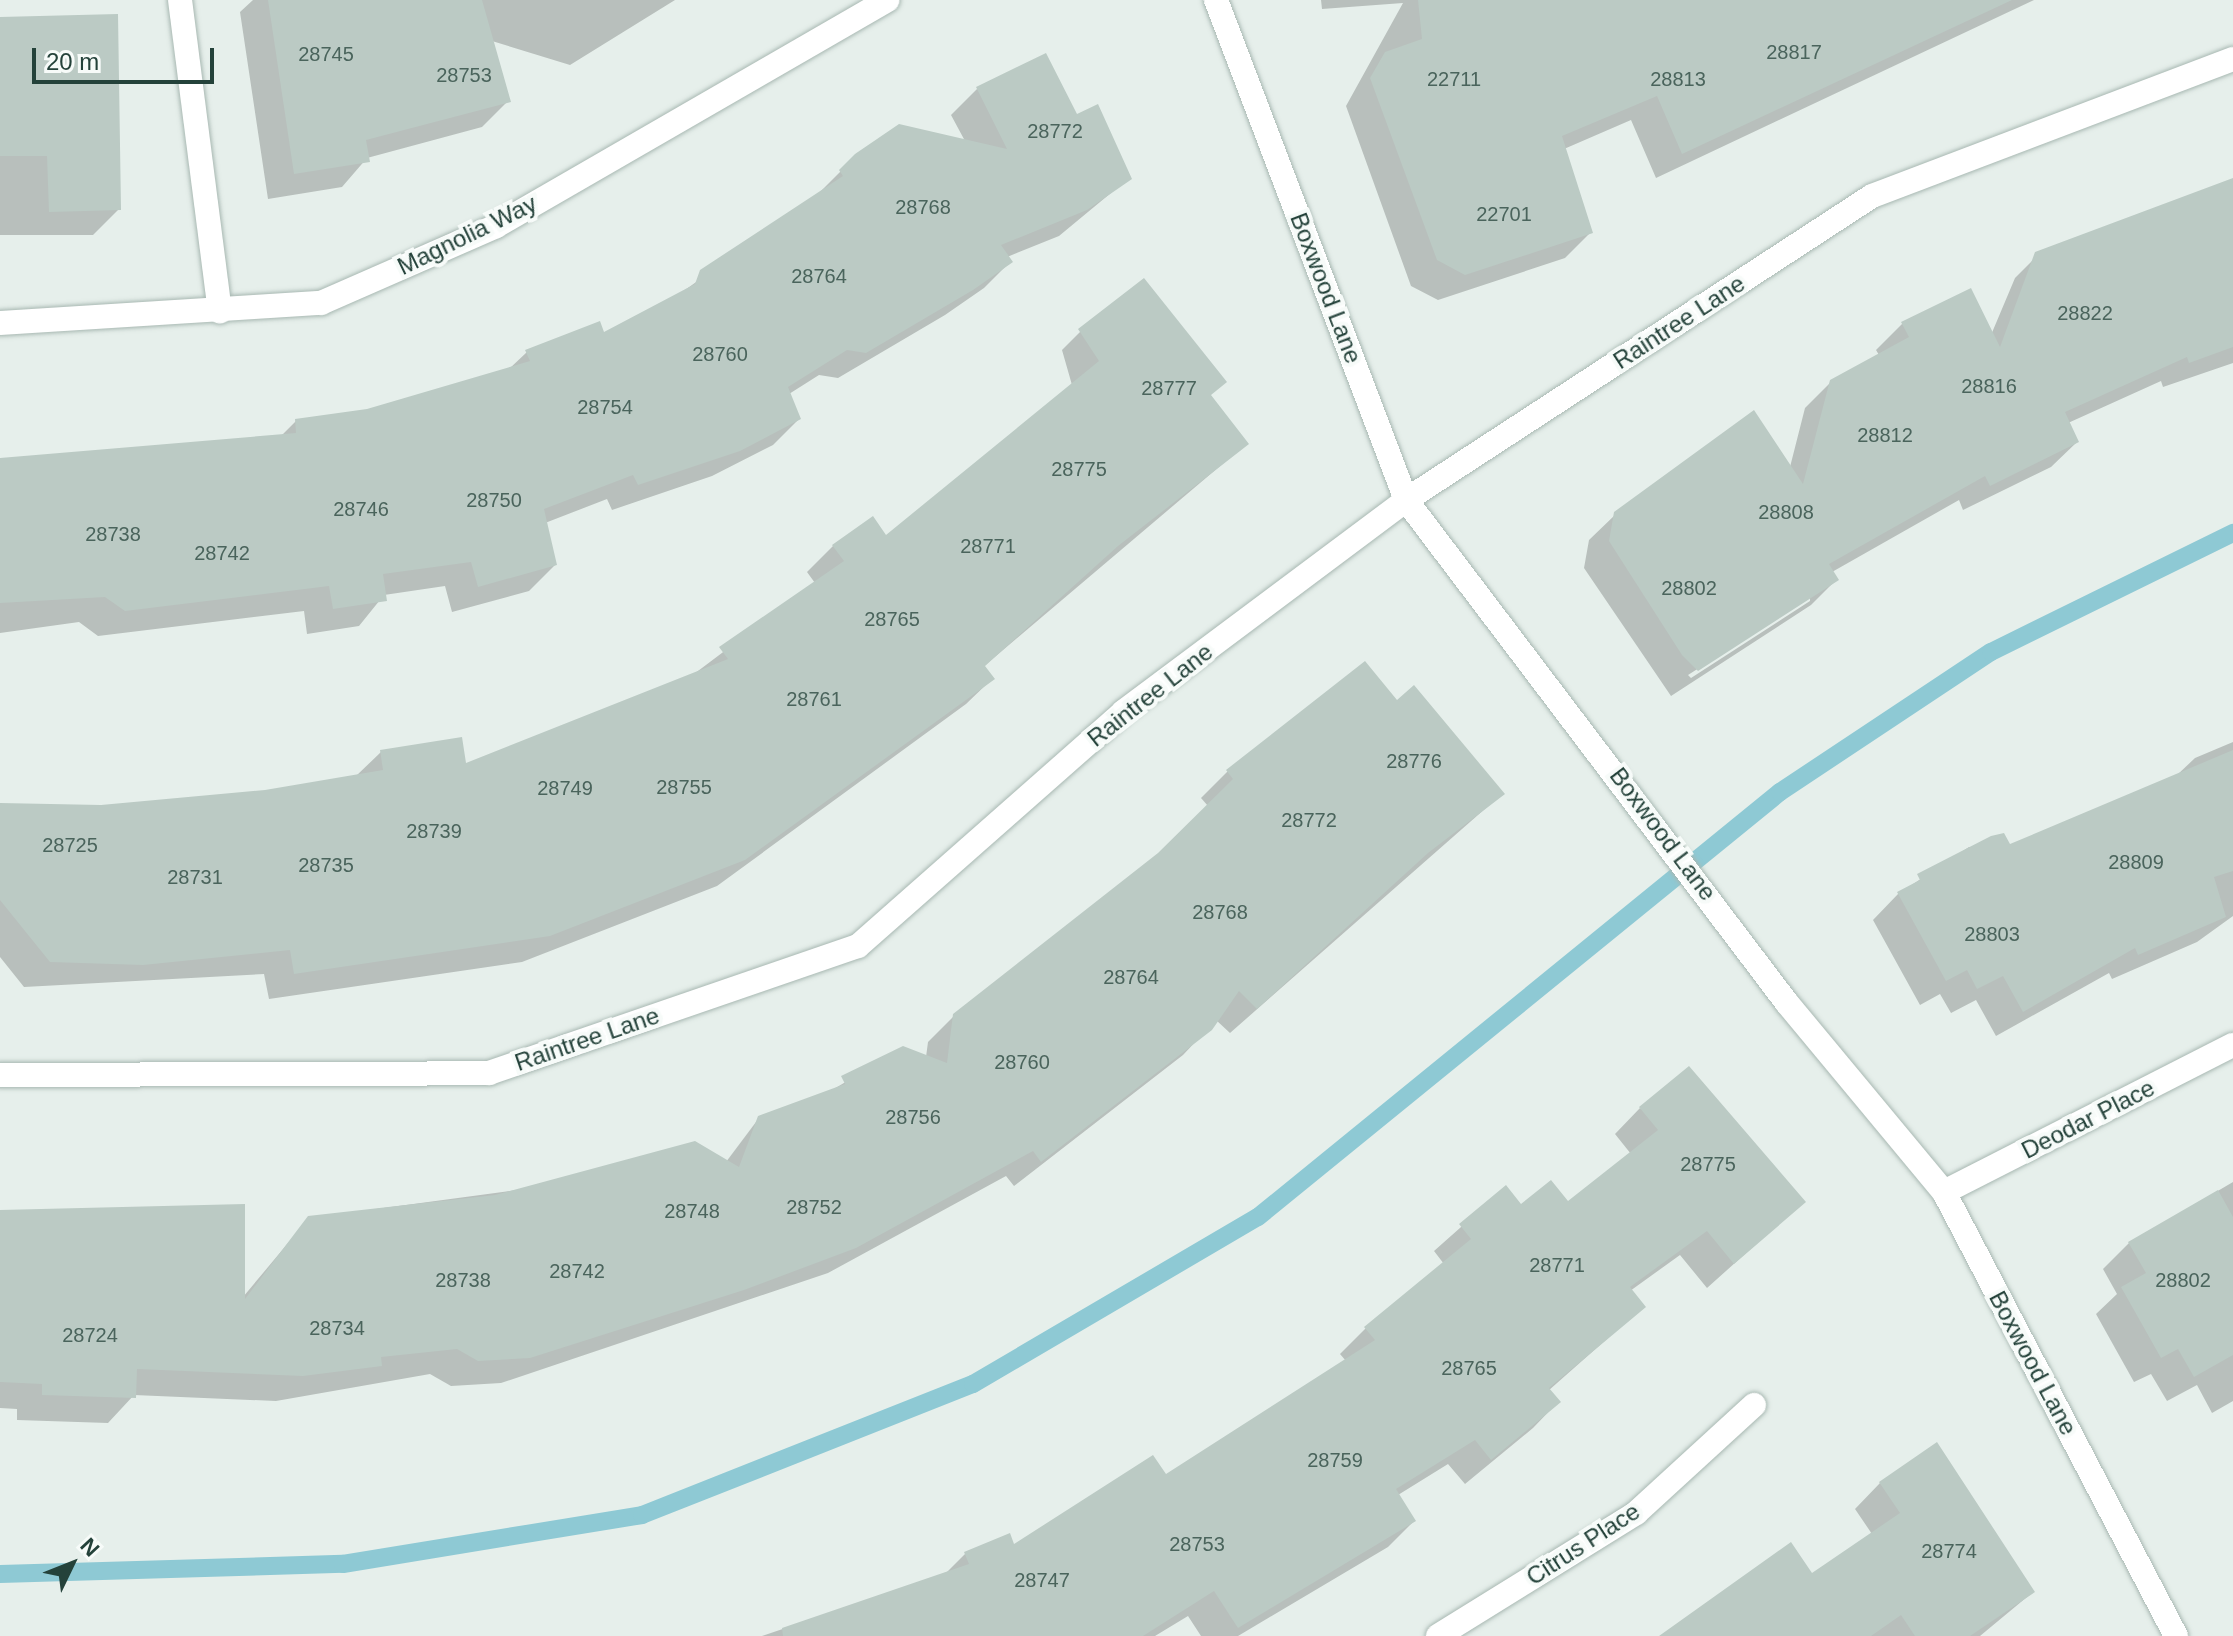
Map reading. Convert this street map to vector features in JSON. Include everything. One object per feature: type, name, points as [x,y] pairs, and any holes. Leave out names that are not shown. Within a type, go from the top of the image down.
[{"type":"street","points":[[180,0],[220,311]]},
{"type":"street","name":"Magnolia Way","points":[[0,323],[321,303],[496,226],[887,0]]},
{"type":"street","name":"Boxwood Lane","points":[[1216,0],[1406,500],[1629,788],[1787,1003],[1944,1192],[2176,1636]]},
{"type":"street","name":"Raintree Lane","points":[[0,1075],[489,1073],[858,946],[1123,712],[1406,500],[1872,196],[2233,59]]},
{"type":"street","name":"Deodar Place","points":[[1944,1192],[2233,1045]]},
{"type":"street","name":"Citrus Place","points":[[1438,1636],[1636,1513],[1754,1405]]},
{"type":"building","points":[[268,0],[482,0],[511,102],[366,140],[370,162],[294,174]]},
{"type":"building","points":[[1418,0],[2012,0],[1682,154],[1657,96],[1562,136],[1593,233],[1465,275],[1437,260],[1370,78],[1385,52],[1422,39]]},
{"type":"building","points":[[118,14],[121,210],[49,212],[47,156],[0,156],[0,17]]},
{"type":"building","points":[[1046,53],[1077,114],[1098,104],[1132,179],[1087,210],[1001,245],[1013,262],[973,290],[866,353],[847,350],[788,387],[801,419],[740,451],[638,485],[633,475],[544,509],[557,565],[478,587],[471,562],[383,574],[387,601],[333,609],[329,586],[125,611],[105,597],[0,603],[0,458],[296,433],[295,419],[367,409],[530,361],[525,350],[600,321],[604,332],[695,284],[700,270],[843,176],[839,170],[855,154],[899,124],[1007,149],[976,87]]},
{"type":"building","points":[[2233,178],[2233,347],[2189,363],[2187,357],[2065,412],[2079,442],[1990,486],[1985,476],[1829,564],[1839,580],[1698,671],[1682,655],[1609,541],[1614,512],[1754,410],[1803,484],[1830,380],[1909,337],[1901,322],[1971,288],[2000,347],[2035,252]]},
{"type":"building","points":[[1144,278],[1227,382],[1211,395],[1249,444],[1118,546],[985,666],[995,679],[745,860],[550,936],[294,974],[290,950],[143,965],[50,962],[0,900],[0,803],[101,805],[265,790],[383,770],[380,750],[462,737],[466,763],[728,659],[719,647],[844,561],[832,545],[873,516],[886,535],[1099,361],[1078,329]]},
{"type":"building","points":[[1365,661],[1397,700],[1414,685],[1505,794],[1428,853],[1257,1009],[1239,991],[1212,1030],[1041,1162],[1033,1151],[856,1248],[744,1290],[530,1358],[478,1361],[457,1349],[381,1357],[382,1366],[303,1376],[137,1369],[136,1398],[42,1395],[42,1384],[0,1382],[0,1210],[245,1204],[245,1299],[308,1216],[495,1195],[695,1141],[739,1167],[758,1116],[845,1084],[841,1076],[903,1046],[947,1063],[953,1014],[1158,853],[1233,779],[1226,770]]},
{"type":"building","points":[[2233,750],[2233,871],[2214,877],[2226,917],[2138,955],[2135,948],[2023,1012],[2003,976],[1977,989],[1967,970],[1946,981],[1897,892],[1920,880],[1917,874],[1991,836],[2004,833],[2010,844]]},
{"type":"building","points":[[1689,1066],[1806,1202],[1734,1264],[1707,1231],[1630,1287],[1646,1307],[1549,1388],[1561,1402],[1491,1460],[1475,1440],[1396,1489],[1416,1521],[1238,1628],[1214,1591],[1143,1636],[783,1636],[782,1628],[969,1564],[964,1552],[1010,1533],[1014,1544],[1153,1455],[1166,1474],[1375,1340],[1364,1327],[1471,1239],[1459,1224],[1506,1185],[1521,1204],[1551,1180],[1568,1201],[1658,1130],[1639,1107]]},
{"type":"building","points":[[2218,1190],[2233,1217],[2233,1355],[2194,1377],[2178,1349],[2161,1358],[2121,1287],[2146,1273],[2128,1242]]},
{"type":"building","points":[[1937,1442],[2035,1592],[1970,1636],[1915,1636],[1901,1615],[1871,1636],[1659,1636],[1791,1542],[1812,1573],[1900,1513],[1879,1482]]},
{"type":"waterway","points":[[0,1574],[343,1564],[642,1515],[973,1384],[1258,1217],[1780,792],[1991,652],[2233,533]]}]
